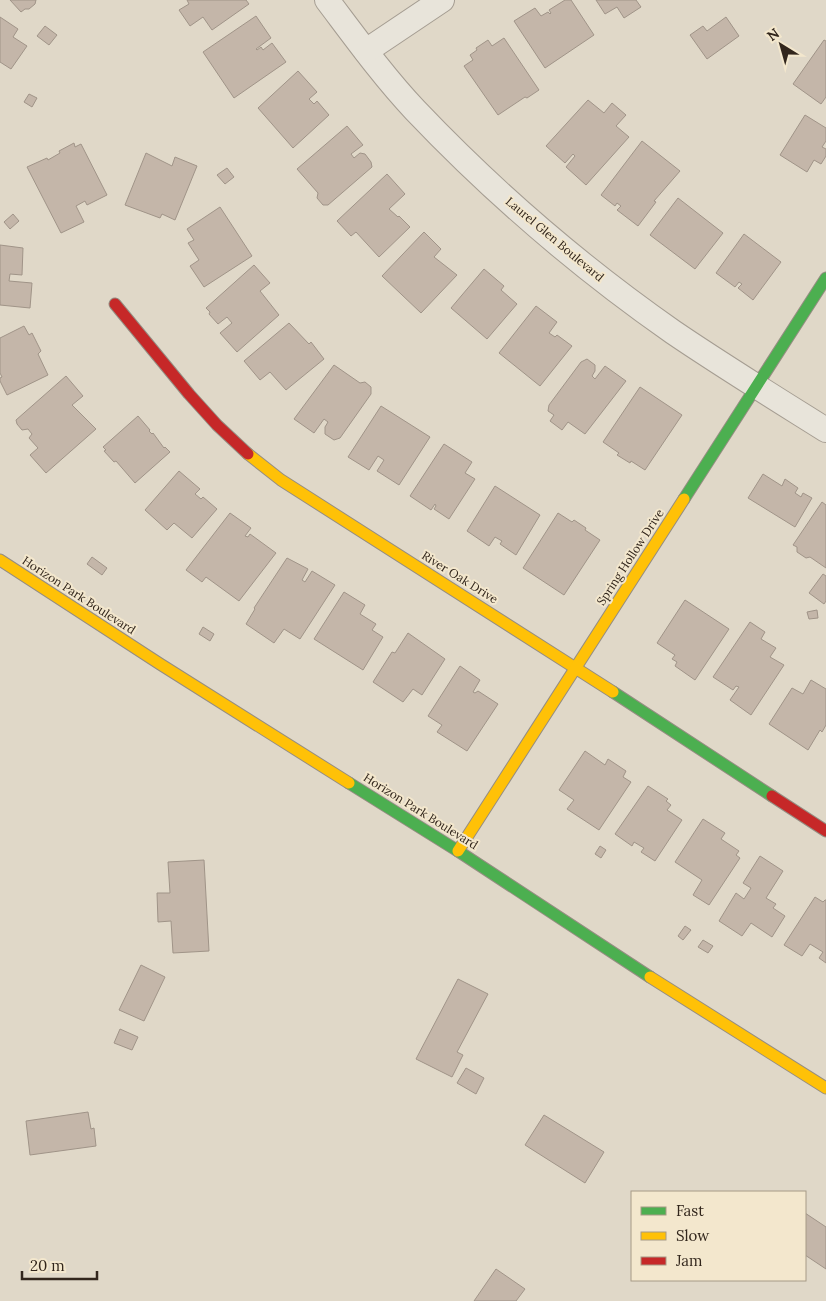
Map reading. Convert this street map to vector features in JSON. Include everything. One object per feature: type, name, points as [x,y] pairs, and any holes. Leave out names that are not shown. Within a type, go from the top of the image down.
[{"type":"street","name":"Laurel Glen Boulevard","points":[[327,0],[366,51],[414,108],[481,175],[582,264],[673,332],[826,430]]},
{"type":"street","points":[[366,51],[442,0]]},
{"type":"street","name":"Spring Hollow Drive","points":[[458,850],[826,278]]},
{"type":"street","name":"River Oak Drive","points":[[115,304],[217,425],[281,480],[575,667],[826,831]]},
{"type":"street","name":"Horizon Park Boulevard","points":[[0,560],[160,664],[458,850],[685,999],[826,1088]]},
{"type":"building","points":[[10,0],[36,0],[35,4],[29,9],[21,12]]},
{"type":"building","points":[[187,0],[246,0],[249,4],[212,30],[203,17],[190,26],[179,10],[189,4]]},
{"type":"building","points":[[565,0],[571,0],[594,35],[545,68],[514,21],[535,8],[541,16],[548,12],[550,14],[549,10]]},
{"type":"building","points":[[596,0],[636,0],[641,7],[624,18],[617,7],[605,14]]},
{"type":"building","points":[[256,16],[271,38],[256,49],[261,47],[263,50],[272,43],[286,62],[234,98],[203,52]]},
{"type":"building","points":[[0,17],[18,29],[13,37],[27,46],[11,69],[0,62]]},
{"type":"building","points":[[726,17],[739,36],[707,59],[690,35],[703,26],[707,31]]},
{"type":"building","points":[[45,26],[57,35],[49,45],[37,36]]},
{"type":"building","points":[[504,38],[539,90],[498,115],[464,66],[473,60],[470,55],[477,50],[476,48],[488,40],[492,46]]},
{"type":"building","points":[[824,40],[826,41],[826,97],[821,104],[793,84]]},
{"type":"building","points":[[298,71],[317,92],[309,99],[314,104],[317,101],[329,115],[293,148],[258,108]]},
{"type":"building","points":[[29,94],[37,98],[32,107],[24,102]]},
{"type":"building","points":[[588,100],[604,113],[612,103],[626,115],[616,126],[629,137],[586,185],[566,167],[575,156],[573,154],[565,163],[546,146]]},
{"type":"building","points":[[805,115],[826,128],[826,141],[822,147],[826,149],[826,156],[821,164],[814,160],[807,172],[780,155]]},
{"type":"building","points":[[347,126],[363,145],[351,154],[354,158],[360,153],[365,154],[372,167],[328,205],[323,205],[317,198],[318,193],[297,169]]},
{"type":"building","points":[[642,141],[680,171],[654,201],[656,202],[638,226],[617,210],[621,206],[617,203],[615,206],[601,195]]},
{"type":"building","points":[[74,143],[75,147],[81,144],[107,195],[87,205],[85,201],[76,206],[84,222],[61,233],[27,167],[47,158],[48,160],[60,153],[59,151]]},
{"type":"building","points":[[146,153],[172,166],[175,157],[197,166],[175,220],[162,214],[160,218],[125,205]]},
{"type":"building","points":[[227,168],[234,177],[225,184],[217,175]]},
{"type":"building","points":[[387,174],[405,194],[389,209],[410,227],[379,257],[356,232],[351,236],[337,221]]},
{"type":"building","points":[[678,198],[723,233],[695,269],[650,235]]},
{"type":"building","points":[[220,207],[252,256],[204,287],[190,266],[199,260],[188,243],[194,240],[187,229]]},
{"type":"building","points":[[13,214],[19,221],[10,229],[4,222]]},
{"type":"building","points":[[424,232],[441,249],[434,257],[457,275],[421,313],[382,276]]},
{"type":"building","points":[[744,234],[781,262],[753,300],[738,288],[742,284],[739,282],[735,287],[716,273]]},
{"type":"building","points":[[0,245],[23,248],[22,275],[10,274],[9,281],[32,283],[30,308],[0,305]]},
{"type":"building","points":[[254,265],[270,283],[260,291],[279,315],[237,352],[220,333],[232,323],[227,317],[218,324],[206,308]]},
{"type":"building","points":[[484,269],[504,286],[501,290],[517,304],[487,339],[451,308]]},
{"type":"building","points":[[536,306],[557,322],[549,333],[555,337],[557,335],[572,346],[540,386],[499,353]]},
{"type":"building","points":[[289,323],[309,344],[311,342],[324,359],[286,390],[270,372],[260,380],[244,361]]},
{"type":"building","points":[[24,326],[29,335],[32,333],[41,351],[38,354],[48,375],[7,395],[0,381],[2,377],[0,373],[0,338]]},
{"type":"building","points":[[587,359],[595,365],[595,371],[592,376],[595,379],[605,366],[626,381],[585,434],[568,422],[562,430],[550,421],[554,415],[548,411],[549,405],[581,362]]},
{"type":"building","points":[[334,365],[360,383],[365,382],[371,387],[371,394],[340,438],[334,440],[325,434],[325,427],[328,422],[324,419],[314,433],[294,419]]},
{"type":"building","points":[[66,376],[83,396],[72,405],[96,429],[46,473],[30,455],[38,448],[29,438],[32,434],[28,429],[22,430],[16,420]]},
{"type":"building","points":[[640,387],[682,415],[645,470],[617,455],[619,453],[603,442]]},
{"type":"building","points":[[381,406],[430,437],[399,485],[377,471],[384,460],[378,456],[369,470],[348,457]]},
{"type":"building","points":[[138,416],[164,448],[170,452],[135,483],[116,461],[114,462],[104,451],[106,450],[103,447]]},
{"type":"building","points":[[444,444],[472,462],[465,473],[475,479],[449,519],[434,509],[435,504],[431,510],[410,496]]},
{"type":"building","points":[[179,471],[200,489],[195,494],[201,499],[203,497],[217,509],[192,538],[174,523],[167,530],[145,510]]},
{"type":"building","points":[[763,474],[782,486],[785,479],[798,488],[795,493],[801,497],[803,493],[812,498],[795,527],[748,498]]},
{"type":"building","points":[[495,486],[540,515],[516,555],[500,544],[502,541],[495,537],[489,546],[467,531]]},
{"type":"building","points":[[822,502],[826,505],[826,568],[810,557],[806,558],[797,552],[797,547],[793,545]]},
{"type":"building","points":[[230,513],[251,528],[245,536],[248,537],[250,534],[276,553],[239,601],[206,577],[202,582],[186,570]]},
{"type":"building","points":[[558,513],[572,522],[574,520],[600,540],[564,595],[523,568]]},
{"type":"building","points":[[92,557],[107,568],[102,575],[87,564]]},
{"type":"building","points":[[287,558],[308,569],[302,580],[305,582],[312,571],[335,585],[300,639],[284,629],[274,643],[246,624],[254,608]]},
{"type":"building","points":[[823,574],[826,576],[826,601],[824,604],[809,593]]},
{"type":"building","points":[[344,592],[365,605],[360,614],[376,624],[372,630],[383,637],[363,670],[314,639]]},
{"type":"building","points":[[685,600],[729,629],[695,680],[675,666],[677,662],[672,659],[675,655],[657,643]]},
{"type":"building","points":[[817,610],[818,618],[809,619],[807,612]]},
{"type":"building","points":[[750,622],[765,632],[761,639],[776,648],[770,657],[784,665],[751,715],[730,700],[739,687],[736,686],[733,690],[713,677]]},
{"type":"building","points":[[203,627],[214,634],[210,641],[199,634]]},
{"type":"building","points":[[408,633],[445,659],[422,695],[413,689],[403,702],[373,682],[392,652],[395,653]]},
{"type":"building","points":[[460,666],[480,680],[473,692],[478,691],[498,704],[467,751],[437,732],[442,725],[428,716]]},
{"type":"building","points":[[811,680],[826,689],[826,725],[822,732],[820,730],[808,750],[769,724],[792,688],[803,694]]},
{"type":"building","points":[[585,751],[605,765],[608,759],[626,771],[623,777],[631,782],[599,830],[567,809],[574,800],[559,790]]},
{"type":"building","points":[[648,786],[668,799],[666,801],[671,805],[667,810],[682,820],[655,861],[641,852],[644,848],[634,842],[632,846],[615,834]]},
{"type":"building","points":[[703,819],[725,833],[721,839],[739,851],[736,855],[740,858],[709,905],[693,895],[702,880],[675,862]]},
{"type":"building","points":[[600,846],[606,850],[601,858],[595,854]]},
{"type":"building","points":[[760,856],[783,871],[766,898],[776,904],[773,908],[785,916],[772,937],[751,923],[742,936],[719,921],[736,893],[744,899],[751,888],[743,883]]},
{"type":"building","points":[[204,860],[209,951],[173,953],[171,921],[158,922],[157,893],[170,893],[168,862]]},
{"type":"building","points":[[815,897],[823,902],[826,900],[826,963],[819,958],[823,952],[810,944],[802,956],[784,945]]},
{"type":"building","points":[[685,926],[691,930],[683,940],[678,936]]},
{"type":"building","points":[[703,940],[713,946],[708,953],[698,947]]},
{"type":"building","points":[[141,965],[165,977],[144,1021],[119,1010]]},
{"type":"building","points":[[458,979],[488,994],[457,1052],[463,1055],[452,1077],[416,1059]]},
{"type":"building","points":[[120,1029],[138,1037],[132,1050],[114,1043]]},
{"type":"building","points":[[466,1068],[484,1078],[476,1094],[457,1083]]},
{"type":"building","points":[[88,1112],[91,1129],[94,1128],[96,1146],[30,1155],[26,1121]]},
{"type":"building","points":[[544,1115],[604,1152],[585,1183],[525,1145]]},
{"type":"building","points":[[806,1214],[826,1227],[826,1269],[806,1256]]},
{"type":"building","points":[[496,1269],[525,1289],[516,1301],[474,1301]]},
{"type":"traffic: fast","points":[[684,499],[826,278]]},
{"type":"traffic: fast","points":[[613,692],[772,796]]},
{"type":"traffic: fast","points":[[349,783],[458,851],[650,977]]},
{"type":"traffic: slow","points":[[248,454],[281,480],[613,692]]},
{"type":"traffic: slow","points":[[458,851],[684,499]]},
{"type":"traffic: slow","points":[[0,560],[349,783]]},
{"type":"traffic: slow","points":[[650,977],[826,1088]]},
{"type":"traffic: jam","points":[[115,304],[189,394],[217,425],[248,454]]},
{"type":"traffic: jam","points":[[772,796],[826,831]]}]
